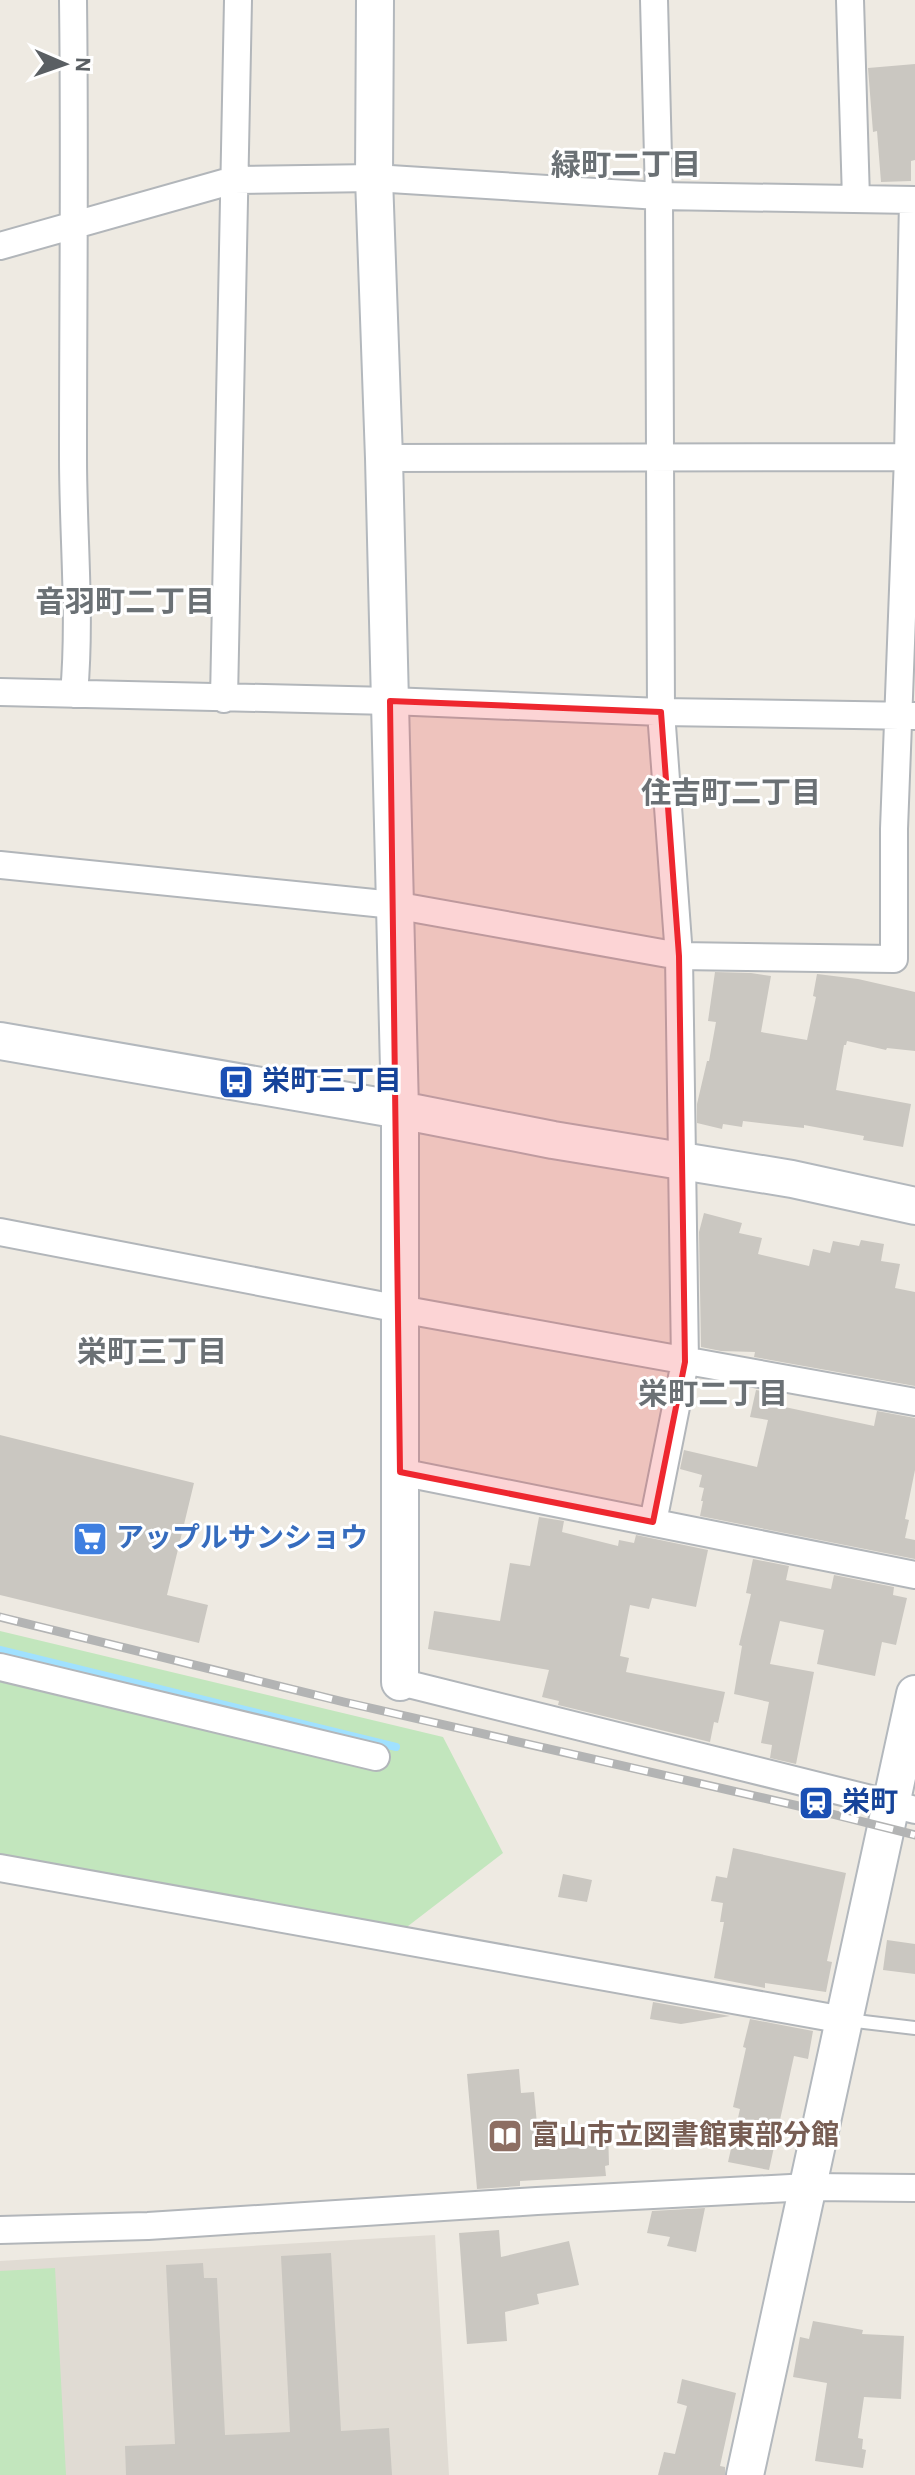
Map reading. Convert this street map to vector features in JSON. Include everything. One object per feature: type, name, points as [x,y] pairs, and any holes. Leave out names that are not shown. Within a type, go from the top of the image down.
[{"type":"street","points":[[73,0],[73,461],[78,643],[74,694]]},
{"type":"street","points":[[224,699],[238,0]]},
{"type":"street","points":[[375,0],[374,178],[400,1110],[400,1682],[903,1807]]},
{"type":"street","points":[[653,1522],[685,1362],[679,956],[661,712],[659,196],[654,0]]},
{"type":"street","points":[[850,0],[856,199]]},
{"type":"street","points":[[0,246],[234,180],[374,178],[659,196],[914,200],[907,716],[894,829],[894,959],[679,956],[394,905],[0,865]]},
{"type":"street","points":[[384,458],[912,457]]},
{"type":"street","points":[[0,692],[390,701],[661,712],[907,716]]},
{"type":"street","points":[[0,1041],[792,1179],[915,1206]]},
{"type":"street","points":[[0,1232],[685,1362],[915,1402]]},
{"type":"street","points":[[400,1472],[915,1575]]},
{"type":"street","points":[[0,1667],[376,1757]]},
{"type":"street","points":[[745,2475],[844,2020],[903,1807],[915,1694]]},
{"type":"street","points":[[0,1868],[844,2020]]},
{"type":"street","points":[[0,2230],[148,2226],[809,2187],[915,2188]]},
{"type":"lane","points":[[844,2020],[915,2028]]},
{"type":"highlighted area","points":[[390,701],[661,712],[679,956],[685,1362],[653,1522],[400,1472]]},
{"type":"shaded area","points":[[435,2235],[449,2475],[0,2475],[0,2261]]},
{"type":"green space","points":[[0,1631],[443,1737],[503,1853],[399,1933],[0,1857]]},
{"type":"green space","points":[[55,2268],[66,2475],[0,2475],[0,2271]]},
{"type":"building","points":[[915,64],[915,160],[911,161],[911,181],[881,182],[868,68]]},
{"type":"building","points":[[715,972],[771,976],[761,1032],[807,1040],[816,997],[813,996],[817,974],[858,979],[915,992],[915,1051],[886,1050],[847,1041],[836,1090],[911,1104],[903,1147],[804,1125],[804,1128],[743,1121],[742,1127],[723,1124],[722,1129],[697,1123],[697,1104],[716,1022],[708,1021]]},
{"type":"building","points":[[704,1213],[742,1223],[739,1233],[762,1238],[758,1254],[809,1266],[813,1249],[830,1253],[833,1241],[859,1246],[861,1240],[884,1244],[881,1261],[900,1264],[895,1288],[915,1292],[915,1386],[754,1357],[755,1352],[701,1347],[699,1232]]},
{"type":"building","points":[[756,1390],[782,1394],[780,1406],[874,1426],[877,1411],[915,1418],[915,1470],[905,1519],[909,1520],[905,1538],[915,1540],[915,1559],[700,1516],[704,1488],[699,1487],[702,1475],[680,1469],[684,1450],[757,1467],[768,1420],[750,1417]]},
{"type":"building","name":"アップルサンショウ","points":[[0,1435],[194,1483],[167,1595],[208,1605],[199,1643],[0,1595]]},
{"type":"building","points":[[539,1517],[564,1521],[562,1532],[618,1546],[619,1540],[634,1543],[636,1535],[708,1550],[696,1607],[652,1598],[649,1609],[630,1605],[620,1656],[629,1658],[626,1672],[725,1692],[710,1742],[558,1705],[559,1701],[542,1697],[549,1670],[428,1649],[434,1611],[500,1621],[510,1563],[530,1566]]},
{"type":"building","points":[[753,1559],[789,1566],[786,1580],[831,1589],[834,1575],[894,1587],[893,1595],[907,1598],[896,1645],[882,1642],[875,1676],[817,1664],[824,1630],[780,1621],[770,1664],[814,1672],[796,1764],[770,1758],[772,1745],[761,1743],[769,1702],[734,1694],[742,1646],[739,1645],[751,1594],[746,1593]]},
{"type":"building","points":[[733,1848],[846,1873],[827,1961],[832,1962],[826,1992],[765,1983],[765,1988],[714,1978],[724,1922],[720,1922],[723,1903],[711,1901],[716,1876],[727,1878]]},
{"type":"building","points":[[563,1874],[592,1880],[587,1902],[558,1897]]},
{"type":"building","points":[[887,1940],[915,1944],[915,1974],[883,1970]]},
{"type":"building","points":[[653,2002],[730,2016],[681,2024],[650,2019]]},
{"type":"building","points":[[750,2019],[813,2031],[808,2059],[794,2056],[769,2170],[728,2162],[740,2109],[733,2107]]},
{"type":"building","name":"富山市立図書館東部分館","points":[[519,2069],[521,2093],[534,2092],[538,2135],[608,2129],[609,2165],[605,2166],[606,2176],[520,2181],[520,2186],[477,2189],[467,2074]]},
{"type":"building","points":[[705,2208],[696,2252],[667,2246],[670,2237],[647,2233],[652,2211]]},
{"type":"building","points":[[499,2230],[501,2257],[569,2241],[579,2285],[537,2294],[539,2304],[505,2312],[507,2341],[467,2344],[459,2233]]},
{"type":"building","points":[[331,2253],[341,2431],[389,2428],[392,2475],[126,2475],[125,2446],[175,2444],[166,2265],[203,2263],[204,2278],[217,2278],[225,2435],[290,2432],[281,2256]]},
{"type":"building","points":[[813,2321],[863,2330],[862,2334],[904,2336],[901,2399],[864,2397],[858,2438],[863,2439],[862,2449],[866,2450],[863,2468],[815,2461],[827,2383],[793,2377],[800,2337],[809,2339]]},
{"type":"building","points":[[682,2379],[736,2393],[720,2466],[725,2467],[725,2475],[658,2475],[664,2452],[675,2454],[687,2406],[677,2403]]},
{"type":"waterway","points":[[0,1650],[396,1747]]},
{"type":"railway","points":[[0,1617],[344,1702],[915,1835]]},
{"type":"place","name":"栄町三丁目","points":[[236,1082]]},
{"type":"place","name":"アップルサンショウ","points":[[90,1539]]},
{"type":"place","name":"栄町","points":[[816,1803]]},
{"type":"place","name":"富山市立図書館東部分館","points":[[505,2136]]},
{"type":"district","name":"緑町二丁目","points":[[626,166]]},
{"type":"district","name":"音羽町二丁目","points":[[125,603]]},
{"type":"district","name":"住吉町二丁目","points":[[731,794]]},
{"type":"district","name":"栄町三丁目","points":[[152,1353]]},
{"type":"district","name":"栄町二丁目","points":[[713,1395]]}]
